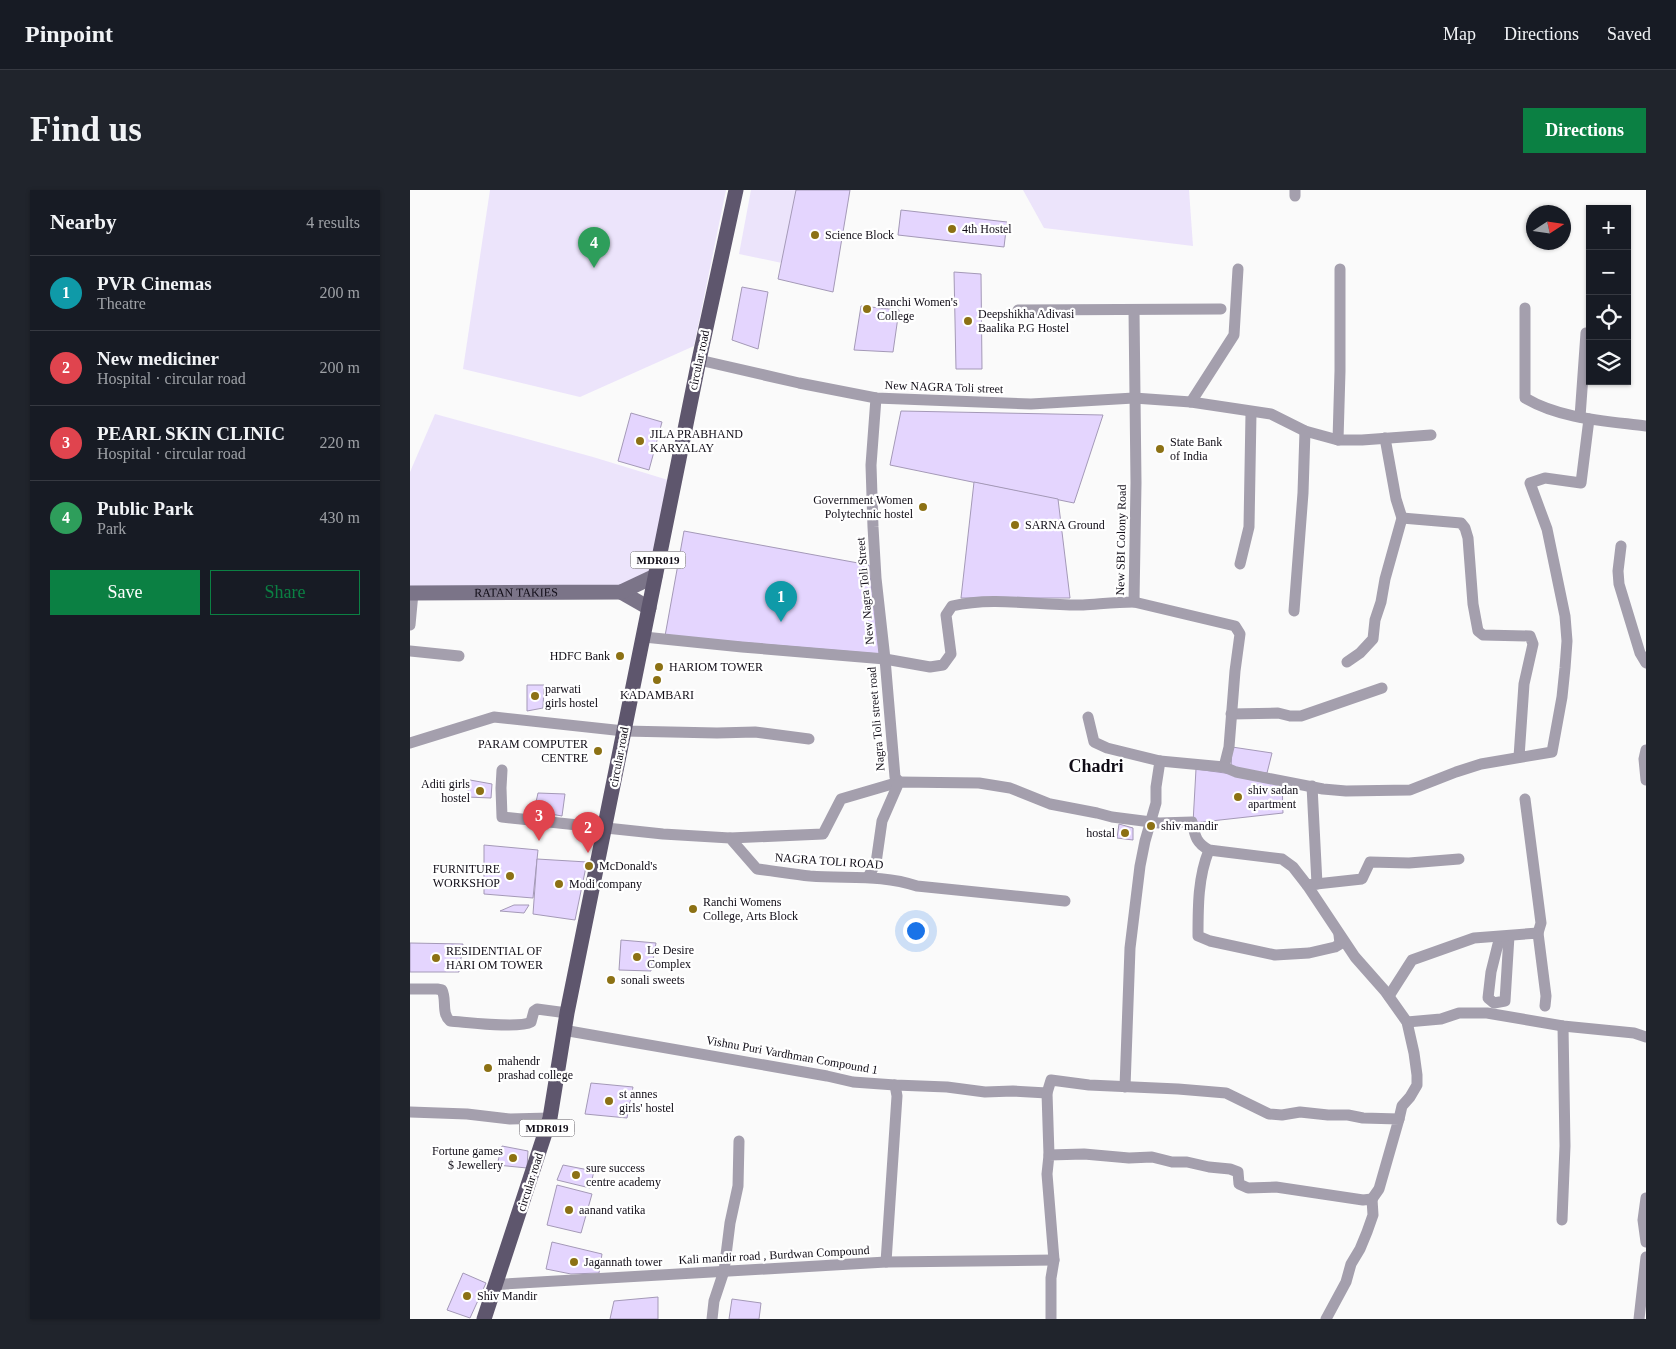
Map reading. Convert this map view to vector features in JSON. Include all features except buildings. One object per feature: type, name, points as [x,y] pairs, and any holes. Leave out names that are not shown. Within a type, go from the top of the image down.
[{"type":"main road","name":"circular road","points":[[484,1319],[550,1118],[567,1013],[699,360],[736,190]]},
{"type":"street","points":[[1191,402],[1234,335],[1238,269]]},
{"type":"street","points":[[1338,440],[1340,269]]},
{"type":"street","points":[[1525,308],[1525,398],[1541,408],[1585,418],[1646,426]]},
{"type":"street","points":[[1018,310],[1221,309]]},
{"type":"street","name":"New SBI Colony Road","points":[[885,659],[930,667],[943,665],[951,654],[946,615],[952,606],[964,603],[1024,602],[1083,605],[1134,602],[1136,483],[1134,310]]},
{"type":"street","points":[[1088,718],[1094,742],[1107,748],[1160,761],[1224,768],[1236,772],[1346,791],[1410,790],[1481,764],[1552,752],[1562,697],[1567,641],[1565,616],[1547,529],[1530,483],[1545,478],[1581,483],[1585,418],[1586,332]]},
{"type":"street","name":"New NAGRA Toli street","points":[[699,360],[876,398],[1031,404],[1134,398],[1191,402],[1251,413],[1271,414],[1305,431],[1338,440],[1431,435]]},
{"type":"street","name":"New Nagra Toli Street","points":[[644,636],[742,647],[885,659],[876,578],[872,510],[871,465],[876,398]]},
{"type":"street","points":[[1240,564],[1249,528],[1251,413]]},
{"type":"street","points":[[1294,611],[1305,431]]},
{"type":"street","points":[[1347,662],[1360,653],[1373,639],[1375,620],[1402,518],[1396,499],[1385,438]]},
{"type":"street","points":[[1402,518],[1461,523],[1465,528],[1468,538],[1473,604],[1478,631],[1483,635],[1530,636],[1532,638],[1534,644],[1524,692],[1519,757]]},
{"type":"street","points":[[1621,546],[1618,571],[1619,584],[1640,653],[1646,663]]},
{"type":"street","name":"RATAN TAKIES","points":[[411,593],[621,592],[655,576]]},
{"type":"street","points":[[621,592],[649,608]]},
{"type":"street","points":[[410,625],[411,593]]},
{"type":"street","points":[[1134,602],[1235,626],[1240,634],[1229,748],[1224,768]]},
{"type":"street","points":[[410,652],[460,656]]},
{"type":"street","name":"Nagra Toli street road","points":[[885,659],[897,779],[979,783],[1010,788],[1050,804],[1112,817],[1151,822],[1192,822],[1196,838],[1202,846],[1210,850]]},
{"type":"street","points":[[1231,714],[1278,713],[1301,716],[1382,688]]},
{"type":"street","points":[[410,743],[494,718],[624,731],[755,732],[809,738]]},
{"type":"street","points":[[1646,750],[1644,759],[1646,780]]},
{"type":"street","points":[[1125,1088],[1130,948],[1144,841],[1156,803],[1156,787],[1160,761]]},
{"type":"street","points":[[502,770],[502,817],[605,828],[730,838],[823,834],[841,799],[897,779]]},
{"type":"street","points":[[868,877],[876,863],[882,821],[897,779]]},
{"type":"street","points":[[1312,786],[1312,885]]},
{"type":"street","points":[[1525,800],[1541,923],[1538,933],[1546,996],[1545,1006]]},
{"type":"street","name":"NAGRA TOLI ROAD","points":[[730,838],[756,869],[810,876],[868,877],[902,881],[917,886],[1065,901]]},
{"type":"street","points":[[1326,1319],[1346,1282],[1351,1264],[1367,1232],[1372,1215],[1372,1199],[1379,1189],[1402,1106],[1417,1085],[1414,1053],[1407,1022],[1389,996],[1368,973],[1339,935],[1312,885],[1293,867],[1282,859],[1210,850],[1203,864],[1198,892],[1198,936],[1210,941],[1275,955],[1308,953],[1335,947],[1340,944],[1339,935]]},
{"type":"street","points":[[1312,885],[1362,879],[1370,862],[1409,863],[1459,859]]},
{"type":"street","points":[[1389,996],[1412,960],[1474,938],[1538,933]]},
{"type":"street","points":[[1509,936],[1505,1001],[1494,1003],[1488,998],[1491,972],[1498,944],[1509,936]]},
{"type":"street","points":[[410,989],[442,990],[445,996],[445,1016],[450,1021],[508,1025],[527,1024],[531,1022],[534,1011],[537,1009],[567,1013]]},
{"type":"street","points":[[1407,1022],[1442,1019],[1459,1013],[1487,1013],[1563,1026],[1634,1033],[1646,1037]]},
{"type":"street","points":[[1562,1220],[1565,1146],[1563,1026]]},
{"type":"street","name":"Vishnu Puri Vardhman Compound 1","points":[[564,1030],[852,1082],[947,1087],[984,1092],[1047,1093]]},
{"type":"street","points":[[1051,1319],[1051,1278],[1054,1260],[1047,1174],[1049,1154],[1047,1093],[1051,1080],[1125,1088],[1178,1089],[1226,1093],[1269,1114],[1282,1115],[1300,1112],[1348,1115],[1362,1118],[1398,1119]]},
{"type":"street","points":[[886,1262],[897,1096],[895,1085]]},
{"type":"street","points":[[410,1112],[467,1114],[510,1119],[550,1118]]},
{"type":"street","points":[[712,1319],[714,1301],[724,1271],[730,1224],[738,1186],[739,1141]]},
{"type":"street","points":[[1049,1154],[1084,1154],[1129,1158],[1152,1157],[1172,1162],[1187,1162],[1230,1169],[1238,1172],[1239,1184],[1248,1188],[1276,1188],[1363,1200],[1372,1199]]},
{"type":"street","points":[[1646,1198],[1643,1220],[1646,1242]]},
{"type":"street","points":[[1639,1319],[1646,1258]]},
{"type":"street","name":"Kali mandir road , Burdwan Compound","points":[[496,1287],[505,1284],[886,1262],[1054,1260]]},
{"type":"shaded area","points":[[490,190],[726,190],[694,346],[580,397],[463,369]]},
{"type":"shaded area","points":[[751,190],[796,190],[782,263],[739,254]]},
{"type":"shaded area","points":[[1023,190],[1189,190],[1193,246],[1044,228]]},
{"type":"shaded area","points":[[435,414],[593,457],[668,480],[654,573],[624,587],[410,588],[410,472]]},
{"type":"place","name":"4th Hostel","points":[[952,229]]},
{"type":"place","name":"Science Block","points":[[815,235]]},
{"type":"place","name":"Public Park","points":[[594,268]]},
{"type":"place","name":"Ranchi Women's College","points":[[867,309]]},
{"type":"place","name":"Deepshikha Adivasi Baalika P.G Hostel","points":[[968,321]]},
{"type":"place","name":"JILA PRABHAND KARYALAY","points":[[640,441]]},
{"type":"place","name":"State Bank of India","points":[[1160,449]]},
{"type":"place","name":"Government Women Polytechnic hostel","points":[[923,507]]},
{"type":"place","name":"SARNA Ground","points":[[1015,525]]},
{"type":"place","name":"PVR Cinemas","points":[[781,622]]},
{"type":"place","name":"HDFC Bank","points":[[620,656]]},
{"type":"place","name":"HARIOM TOWER","points":[[659,667]]},
{"type":"place","name":"KADAMBARI","points":[[657,680]]},
{"type":"place","name":"parwati girls hostel","points":[[535,696]]},
{"type":"place","name":"PARAM COMPUTER CENTRE","points":[[598,751]]},
{"type":"place","name":"Aditi girls hostel","points":[[480,791]]},
{"type":"place","name":"shiv sadan apartment","points":[[1238,797]]},
{"type":"place","name":"shiv mandir","points":[[1151,826]]},
{"type":"place","name":"hostal","points":[[1125,833]]},
{"type":"place","name":"PEARL SKIN CLINIC","points":[[539,841]]},
{"type":"place","name":"New mediciner","points":[[588,853]]},
{"type":"place","name":"McDonald's","points":[[589,866]]},
{"type":"place","name":"FURNITURE WORKSHOP","points":[[510,876]]},
{"type":"place","name":"Modi company","points":[[559,884]]},
{"type":"place","name":"Ranchi Womens College, Arts Block","points":[[693,909]]},
{"type":"place","name":"Le Desire Complex","points":[[637,957]]},
{"type":"place","name":"RESIDENTIAL OF HARI OM TOWER","points":[[436,958]]},
{"type":"place","name":"sonali sweets","points":[[611,980]]},
{"type":"place","name":"mahendr prashad college","points":[[488,1068]]},
{"type":"place","name":"st annes girls' hostel","points":[[609,1101]]},
{"type":"place","name":"Fortune games $ Jewellery","points":[[513,1158]]},
{"type":"place","name":"sure success centre academy","points":[[576,1175]]},
{"type":"place","name":"aanand vatika","points":[[569,1210]]},
{"type":"place","name":"Jagannath tower","points":[[574,1262]]},
{"type":"place","name":"Shiv Mandir","points":[[467,1296]]},
{"type":"district","name":"Chadri","points":[[1096,766]]}]
